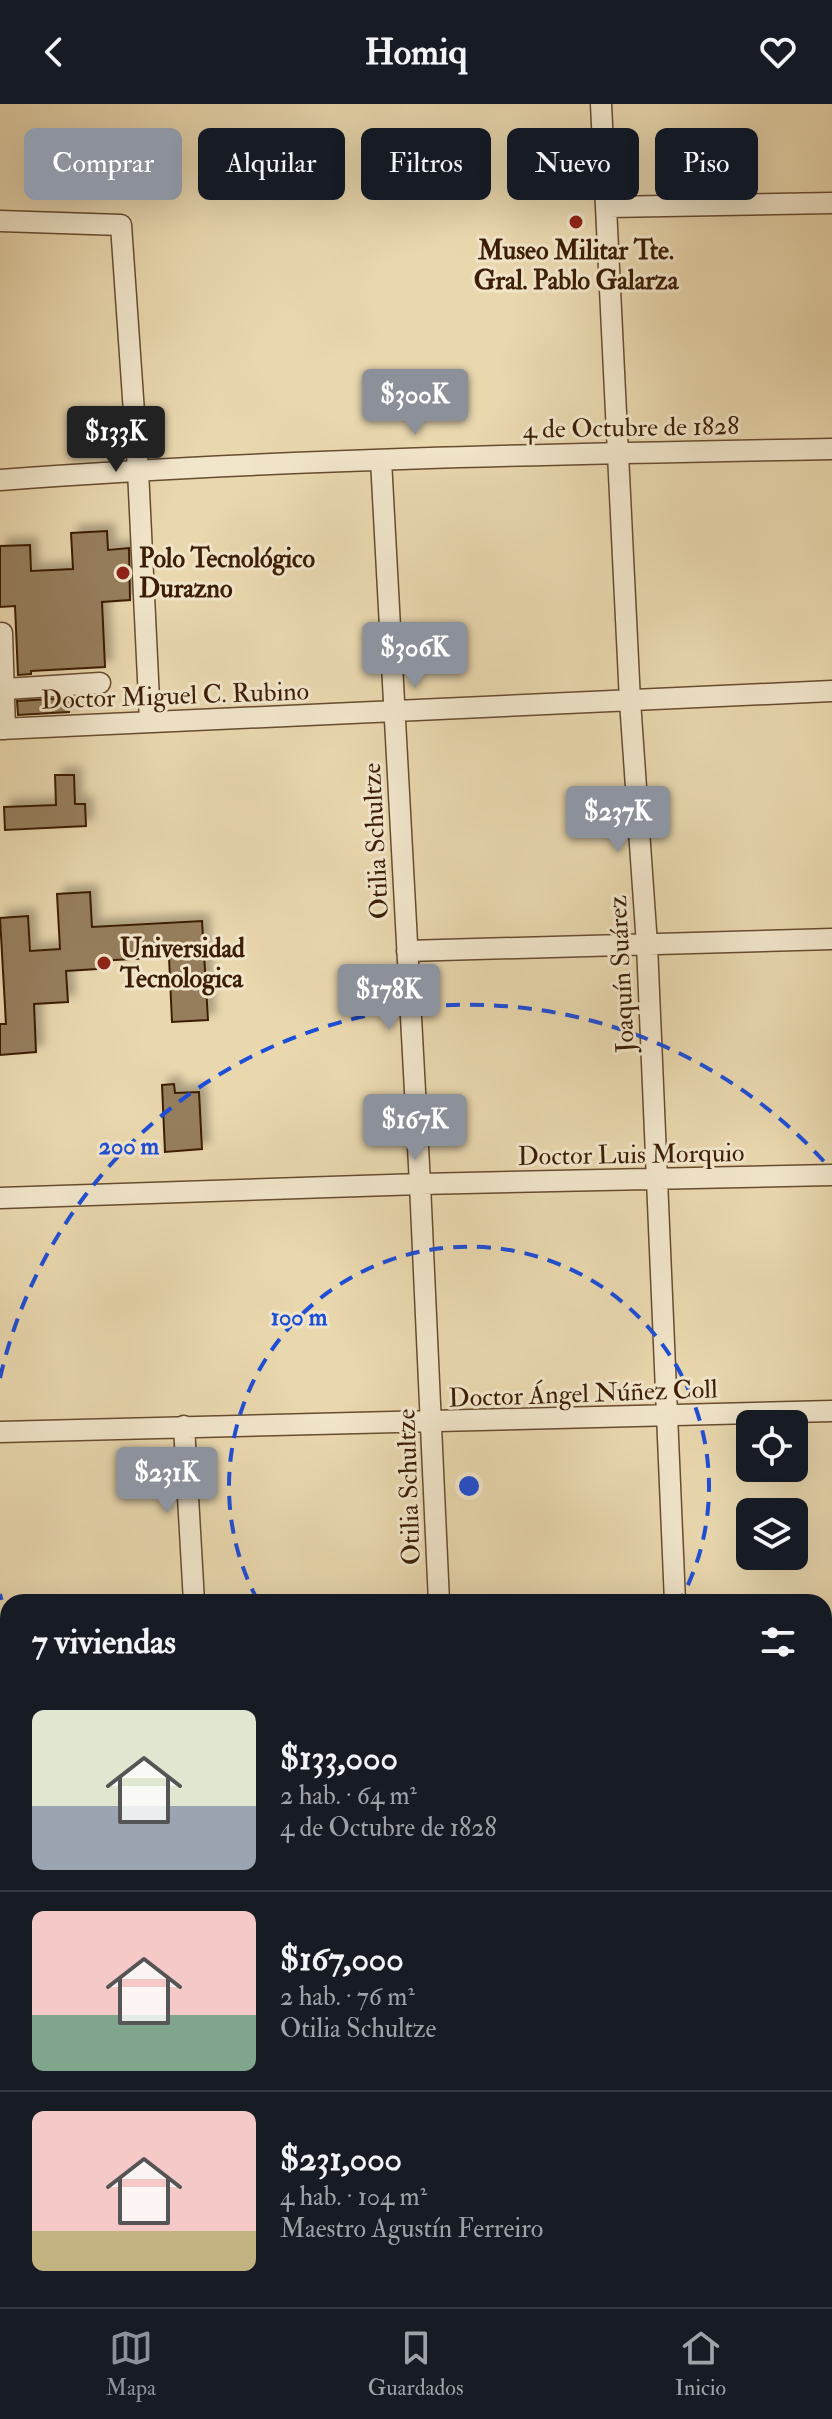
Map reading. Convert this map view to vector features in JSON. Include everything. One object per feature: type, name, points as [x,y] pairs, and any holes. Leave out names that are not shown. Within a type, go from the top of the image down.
[{"type":"street","name":"Joaquín Suárez","points":[[601,104],[630,701],[647,945],[675,1594]]},
{"type":"street","points":[[608,207],[832,203]]},
{"type":"street","points":[[0,221],[121,225],[138,470],[150,721]]},
{"type":"street","name":"4 de Octubre de 1828","points":[[0,480],[138,470],[381,460],[832,449]]},
{"type":"street","name":"Otilia Schultze","points":[[381,460],[439,1594]]},
{"type":"street","points":[[2,633],[5,689],[3,729]]},
{"type":"street","points":[[5,689],[100,683]]},
{"type":"street","name":"Doctor Miguel C. Rubino","points":[[3,729],[832,691]]},
{"type":"street","points":[[407,951],[832,939]]},
{"type":"street","name":"Doctor Luis Morquio","points":[[0,1198],[832,1175]]},
{"type":"street","name":"Doctor Ángel Núñez Coll","points":[[0,1432],[832,1411]]},
{"type":"street","points":[[184,1426],[194,1594]]},
{"type":"building","points":[[107,531],[108,550],[129,548],[130,600],[102,602],[105,667],[31,671],[31,674],[18,675],[15,606],[0,607],[0,546],[30,545],[31,571],[73,569],[71,533]]},
{"type":"building","points":[[68,698],[69,712],[18,715],[17,701]]},
{"type":"building","points":[[55,775],[74,775],[75,804],[85,804],[86,826],[5,830],[4,807],[56,805]]},
{"type":"building","points":[[90,892],[92,927],[202,921],[208,1020],[172,1022],[169,957],[97,961],[97,969],[66,971],[68,1002],[34,1004],[36,1052],[0,1055],[0,1024],[6,1024],[0,918],[28,916],[30,951],[60,949],[57,894]]},
{"type":"building","points":[[174,1084],[175,1093],[199,1092],[202,1149],[165,1152],[162,1085]]},
{"type":"place","name":"Museo Militar Tte. Gral. Pablo Galarza","points":[[576,222]]},
{"type":"place","name":"Polo Tecnológico Durazno","points":[[123,573]]},
{"type":"place","name":"Universidad Tecnologica","points":[[104,963]]}]
